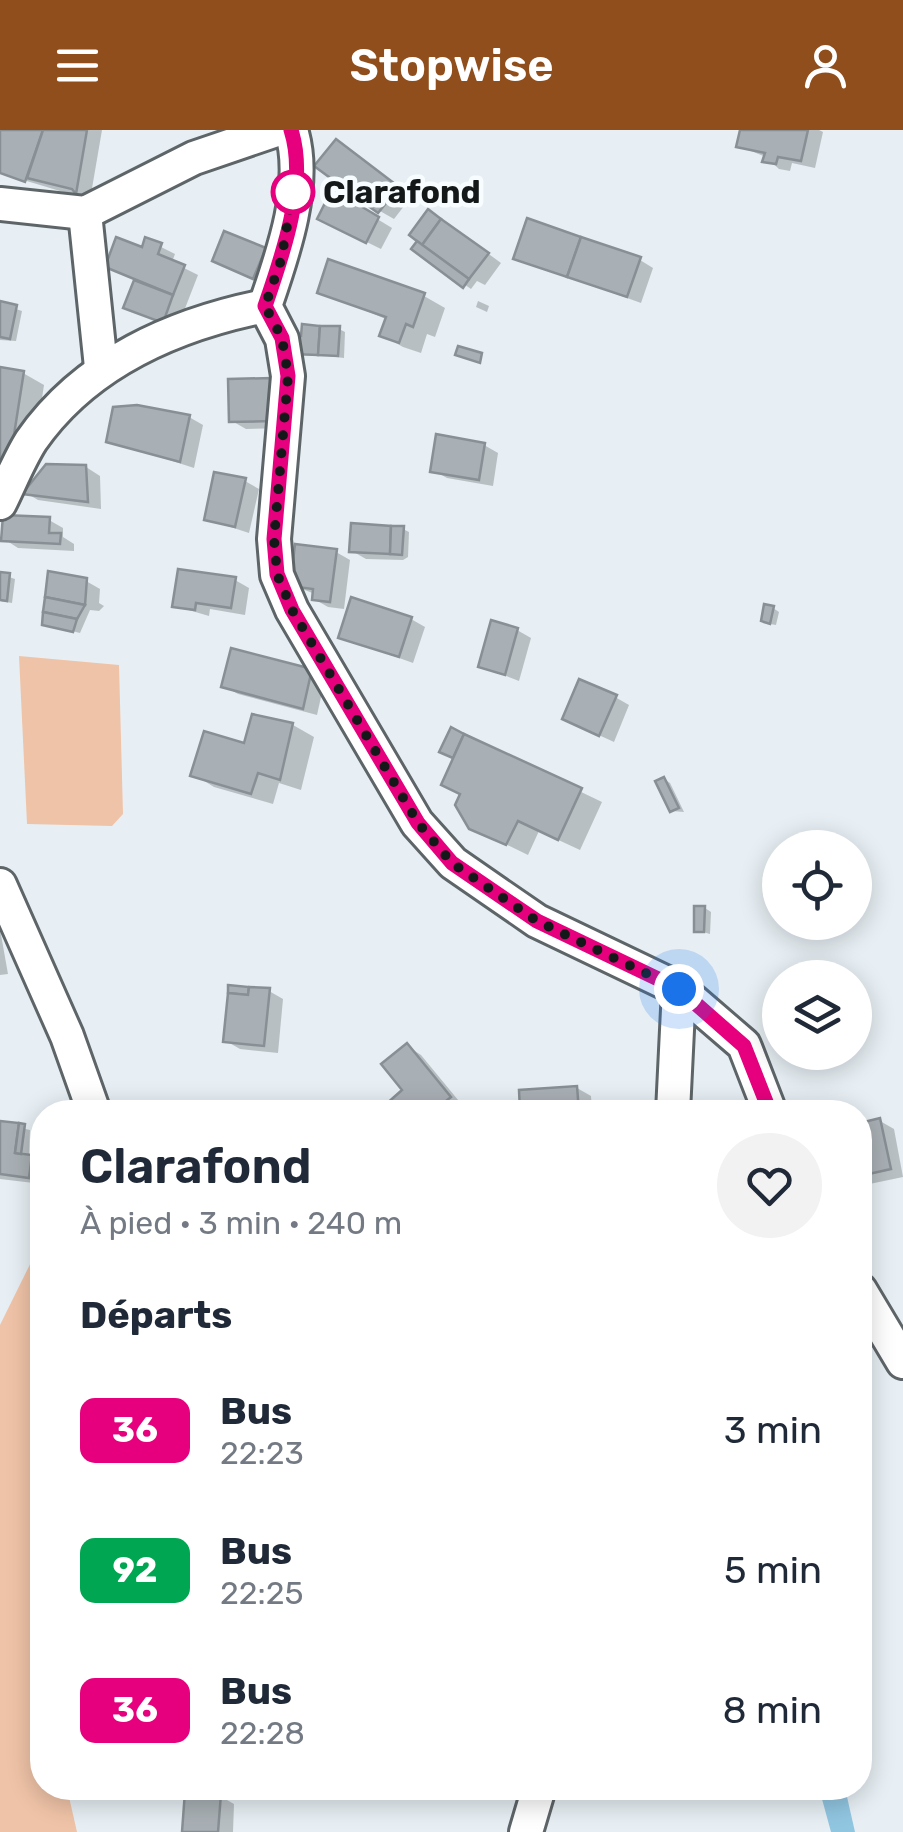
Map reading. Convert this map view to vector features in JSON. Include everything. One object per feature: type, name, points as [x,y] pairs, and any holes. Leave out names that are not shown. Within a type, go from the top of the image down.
[{"type":"street","points":[[0,204],[85,213],[194,158],[276,130]]},
{"type":"street","points":[[291,130],[299,155],[281,260],[265,306],[282,338],[288,376],[274,539],[277,574],[292,610],[418,823],[452,863],[537,921],[679,989],[744,1046],[765,1100]]},
{"type":"street","points":[[85,213],[100,367]]},
{"type":"street","points":[[0,503],[32,440],[100,367],[207,318],[265,306]]},
{"type":"street","points":[[0,886],[68,1036],[90,1100]]},
{"type":"street","points":[[674,1100],[679,989]]},
{"type":"street","points":[[872,1310],[903,1362]]},
{"type":"street","points":[[526,1832],[535,1800]]},
{"type":"shaded area","points":[[19,656],[119,665],[123,814],[112,826],[27,824]]},
{"type":"shaded area","points":[[30,1264],[30,1800],[70,1800],[77,1832],[0,1832],[0,1325]]},
{"type":"water","points":[[822,1800],[848,1800],[855,1832],[831,1832]]},
{"type":"building","points":[[0,130],[43,130],[25,182],[0,173]]},
{"type":"building","points":[[43,130],[87,130],[76,194],[72,189],[27,178]]},
{"type":"building","points":[[740,130],[808,130],[801,161],[778,157],[776,164],[762,162],[765,153],[736,147]]},
{"type":"building","points":[[336,139],[399,187],[378,213],[314,166]]},
{"type":"building","points":[[332,189],[379,217],[366,243],[317,219]]},
{"type":"building","points":[[428,209],[441,219],[422,245],[409,235]]},
{"type":"building","points":[[527,218],[581,237],[567,277],[513,259]]},
{"type":"building","points":[[441,219],[489,253],[469,279],[422,245]]},
{"type":"building","points":[[224,231],[266,248],[253,279],[212,261]]},
{"type":"building","points":[[116,237],[142,247],[145,237],[162,243],[158,254],[185,265],[173,295],[105,267]]},
{"type":"building","points":[[581,237],[641,257],[627,297],[567,277]]},
{"type":"building","points":[[417,241],[469,279],[463,288],[411,249]]},
{"type":"building","points":[[328,259],[425,293],[413,327],[406,324],[399,343],[379,336],[386,317],[317,293]]},
{"type":"building","points":[[134,280],[173,295],[163,323],[123,308]]},
{"type":"building","points":[[0,301],[17,305],[10,339],[0,337]]},
{"type":"building","points":[[302,324],[320,326],[318,355],[292,354],[293,336],[301,336]]},
{"type":"building","points":[[320,326],[340,326],[338,356],[318,355]]},
{"type":"building","points":[[458,346],[482,353],[480,363],[455,355]]},
{"type":"building","points":[[0,367],[24,371],[8,473],[0,472]]},
{"type":"building","points":[[271,378],[273,421],[229,422],[228,379]]},
{"type":"building","points":[[137,405],[190,415],[180,462],[106,442],[113,407]]},
{"type":"building","points":[[436,434],[485,443],[479,480],[430,472]]},
{"type":"building","points":[[46,464],[86,465],[88,502],[22,494]]},
{"type":"building","points":[[214,472],[246,478],[235,527],[204,520]]},
{"type":"building","points":[[3,515],[50,517],[49,533],[61,533],[60,544],[1,541]]},
{"type":"building","points":[[351,523],[391,526],[390,554],[349,552]]},
{"type":"building","points":[[391,526],[404,526],[402,555],[390,554]]},
{"type":"building","points":[[295,544],[337,549],[330,602],[312,600],[313,589],[290,586]]},
{"type":"building","points":[[178,569],[236,577],[231,608],[196,603],[195,610],[172,607]]},
{"type":"building","points":[[48,571],[87,578],[85,605],[45,597]]},
{"type":"building","points":[[0,572],[10,573],[7,601],[0,600]]},
{"type":"building","points":[[45,597],[85,605],[77,619],[43,612]]},
{"type":"building","points":[[351,597],[412,617],[399,657],[338,638]]},
{"type":"building","points":[[764,604],[774,606],[770,624],[761,621]]},
{"type":"building","points":[[43,612],[77,619],[73,632],[42,625]]},
{"type":"building","points":[[491,620],[518,628],[505,675],[478,667]]},
{"type":"building","points":[[231,648],[312,669],[303,709],[221,687]]},
{"type":"building","points":[[579,679],[617,695],[599,736],[562,719]]},
{"type":"building","points":[[252,714],[293,723],[280,780],[258,773],[251,794],[190,776],[204,731],[244,743]]},
{"type":"building","points":[[451,727],[464,734],[453,758],[439,752]]},
{"type":"building","points":[[464,734],[582,788],[558,840],[518,821],[506,845],[469,829],[455,805],[460,794],[441,785]]},
{"type":"building","points":[[664,777],[679,808],[670,812],[655,781]]},
{"type":"building","points":[[694,906],[705,906],[704,932],[694,932]]},
{"type":"building","points":[[228,985],[249,987],[248,995],[228,993]]},
{"type":"building","points":[[249,987],[270,988],[264,1046],[223,1042],[228,993],[248,995]]},
{"type":"building","points":[[407,1043],[451,1097],[391,1100],[402,1090],[381,1064]]},
{"type":"building","points":[[577,1086],[578,1100],[519,1100],[519,1090]]},
{"type":"building","points":[[880,1118],[891,1169],[872,1173],[872,1120]]},
{"type":"building","points":[[0,1121],[19,1123],[15,1153],[30,1155],[29,1178],[0,1174]]},
{"type":"building","points":[[19,1123],[25,1124],[21,1154],[15,1153]]},
{"type":"building","points":[[184,1800],[221,1800],[218,1832],[182,1832]]},
{"type":"bus line","name":"36","points":[[291,130],[299,155],[281,260],[265,306],[282,338],[288,376],[274,539],[277,574],[292,610],[418,823],[452,863],[537,921],[679,989],[744,1046],[765,1100]]},
{"type":"place","name":"Clarafond","points":[[293,192]]},
{"type":"route","points":[[293,192],[281,260],[265,306],[282,338],[288,376],[274,539],[277,574],[292,610],[418,823],[452,863],[537,921],[679,989]]}]
